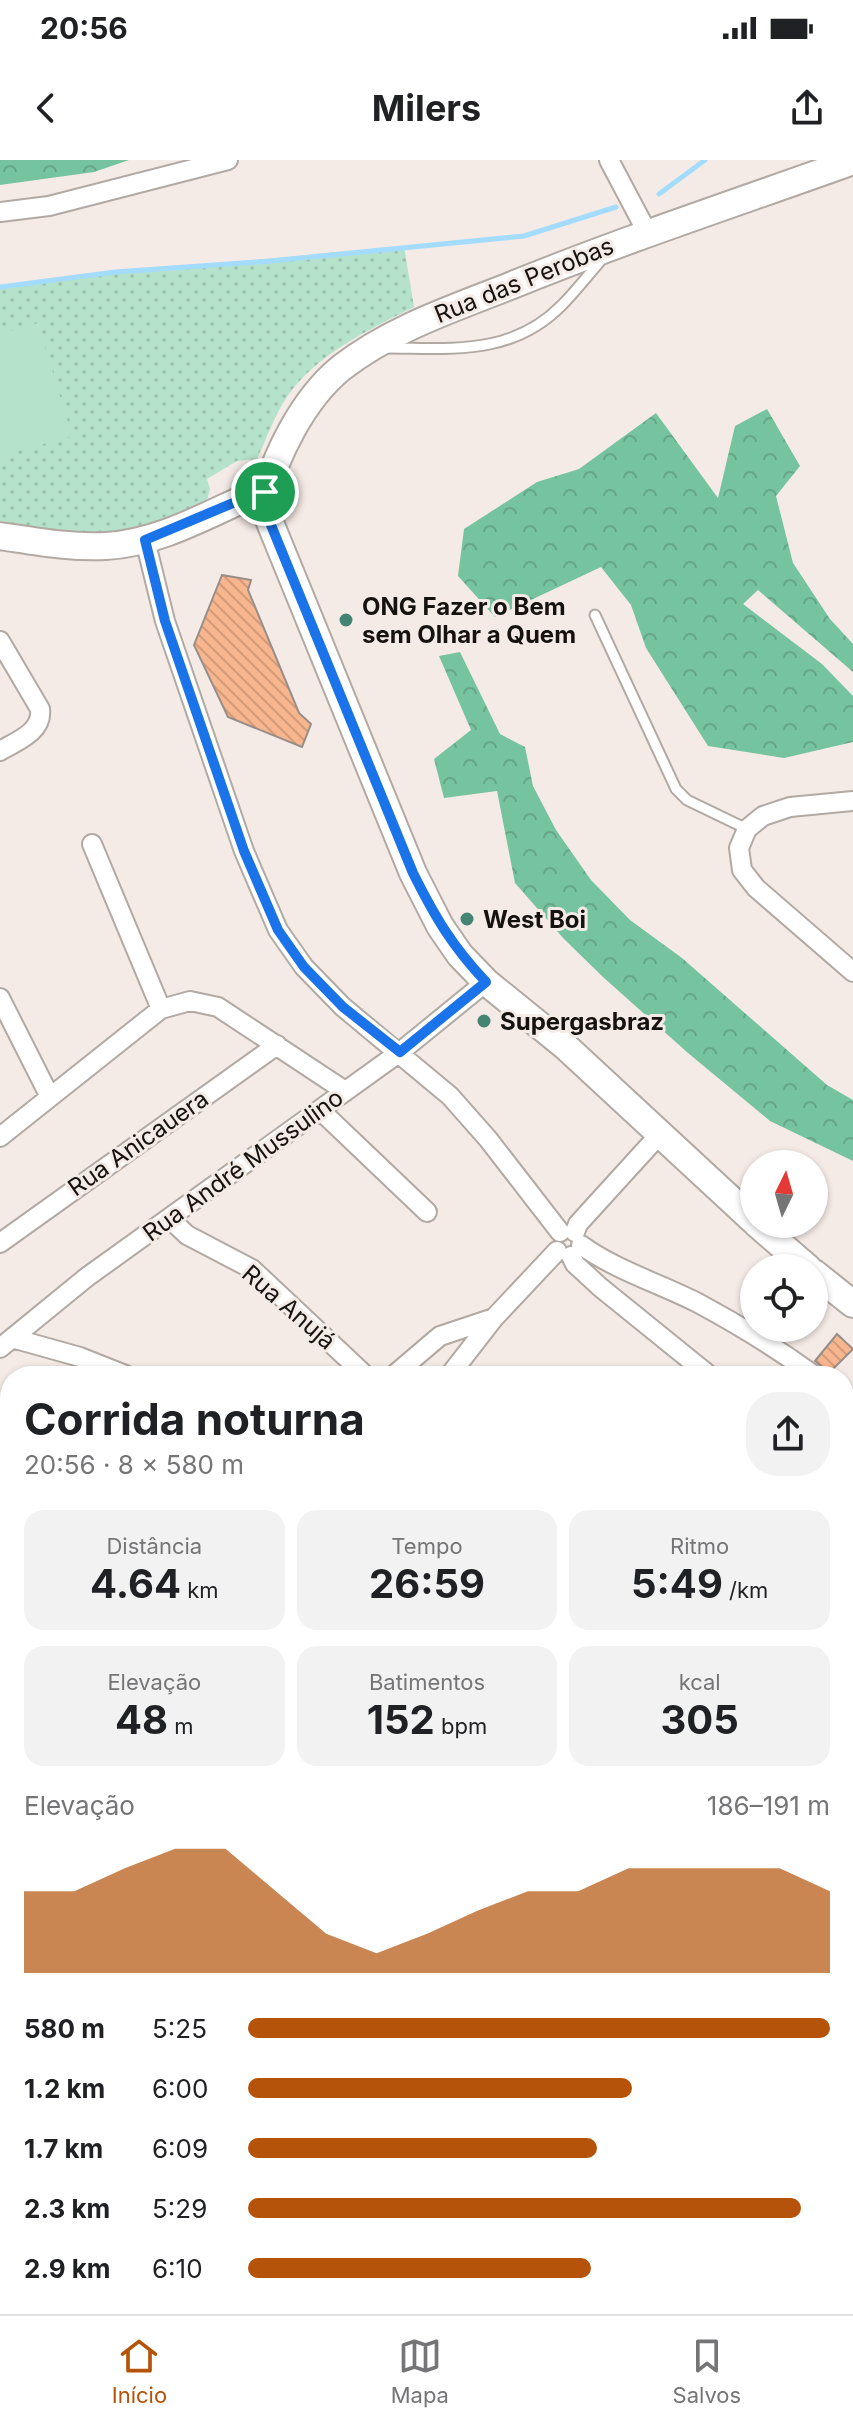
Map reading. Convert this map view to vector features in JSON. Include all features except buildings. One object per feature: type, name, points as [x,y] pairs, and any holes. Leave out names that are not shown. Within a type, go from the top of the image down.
[{"type":"main road","name":"Rua das Perobas","points":[[260,496],[305,408],[340,369],[371,347],[413,324],[616,243],[853,161]]},
{"type":"main road","points":[[0,551],[119,559],[260,496],[413,873],[440,926],[460,955],[486,982],[565,1046],[740,1208]]},
{"type":"main road","points":[[0,536],[79,546],[147,548]]},
{"type":"main road","points":[[774,1238],[792,1254]]},
{"type":"main road","points":[[828,1284],[853,1304]]},
{"type":"street","points":[[0,212],[49,206],[228,160]]},
{"type":"street","points":[[609,160],[647,232]]},
{"type":"street","points":[[147,548],[165,621],[244,851],[278,930],[304,967],[343,1007],[450,1096],[488,1139],[569,1243],[575,1264],[698,1366]]},
{"type":"street","points":[[0,641],[40,709],[35,730],[0,751]]},
{"type":"street","points":[[853,801],[790,807],[763,816],[747,829],[739,848],[742,870],[756,888],[853,972]]},
{"type":"street","points":[[92,844],[161,1009]]},
{"type":"street","name":"Rua André Mussulino","points":[[6,1343],[87,1277],[400,1052],[486,982]]},
{"type":"street","points":[[0,998],[50,1097]]},
{"type":"street","points":[[0,1137],[161,1009],[190,1001],[218,1007],[345,1091]]},
{"type":"street","name":"Rua Anicauera","points":[[0,1243],[277,1045]]},
{"type":"street","points":[[320,1110],[427,1212]]},
{"type":"street","points":[[457,1366],[494,1318],[569,1243],[578,1224],[659,1135]]},
{"type":"street","name":"Rua Anujá","points":[[169,1218],[187,1235],[252,1269],[355,1366]]},
{"type":"street","points":[[569,1243],[697,1303],[802,1366]]},
{"type":"street","points":[[405,1366],[440,1336],[494,1318]]},
{"type":"street","points":[[6,1343],[80,1357],[103,1366]]},
{"type":"lane","points":[[371,347],[465,349],[498,344],[531,330],[561,307],[616,243]]},
{"type":"lane","points":[[595,615],[676,789],[687,800],[747,829]]},
{"type":"green space","points":[[0,160],[129,160],[94,172],[0,185]]},
{"type":"green space","points":[[404,246],[414,307],[344,344],[312,368],[282,404],[257,459],[237,461],[207,479],[210,489],[207,500],[158,522],[105,535],[60,538],[0,534],[0,287],[102,274]]},
{"type":"green space","points":[[38,323],[72,436],[0,456],[0,334]]},
{"type":"green space","points":[[767,409],[800,466],[776,496],[793,563],[830,619],[853,644],[853,672],[758,590],[743,604],[822,664],[853,696],[853,742],[784,758],[708,746],[646,648],[631,605],[601,567],[495,617],[458,576],[464,529],[537,482],[579,469],[656,413],[718,498],[735,426]]},
{"type":"green space","points":[[460,652],[500,734],[525,747],[533,786],[556,830],[591,880],[630,920],[682,958],[827,1085],[853,1100],[853,1161],[770,1121],[688,1053],[564,939],[515,883],[497,791],[444,798],[434,759],[471,730],[439,656]]},
{"type":"waterway","points":[[659,194],[705,160]]},
{"type":"waterway","points":[[0,287],[115,272],[270,261],[524,236],[616,207]]},
{"type":"place","name":"ONG Fazer o Bem sem Olhar a Quem","points":[[346,620]]},
{"type":"place","name":"West Boi","points":[[467,919]]},
{"type":"place","name":"Supergasbraz","points":[[484,1021]]},
{"type":"route","points":[[265,492],[262,503],[413,873],[440,926],[460,955],[486,982],[400,1052],[343,1007],[304,967],[278,930],[244,851],[165,621],[145,540],[265,492]]}]
